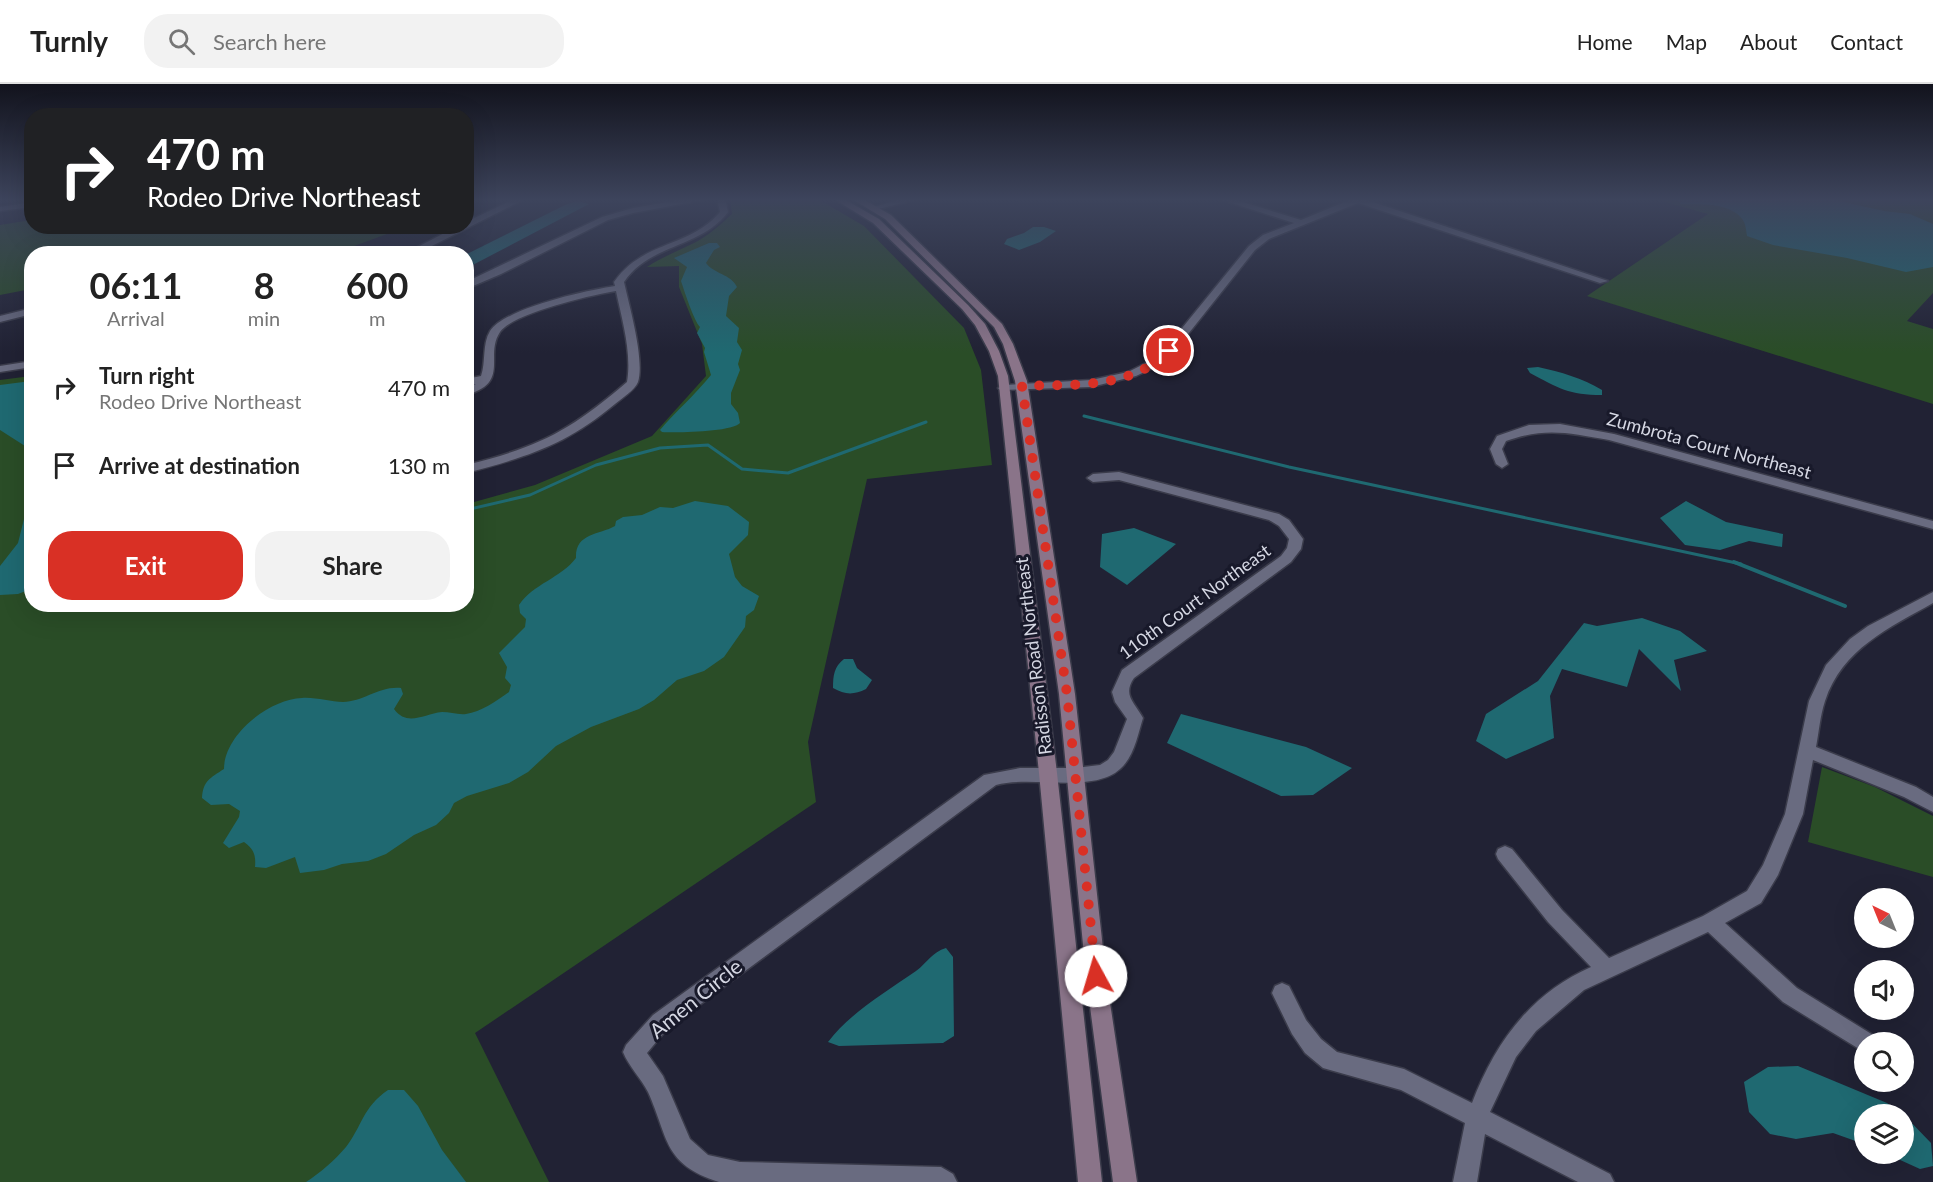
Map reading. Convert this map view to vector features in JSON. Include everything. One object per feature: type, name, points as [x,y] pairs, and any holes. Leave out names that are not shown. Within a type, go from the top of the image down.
[{"type":"main road","name":"Radisson Road Northeast","points":[[907,250],[980,324],[994,351],[1003,376],[1048,773],[1090,1182]]},
{"type":"main road","name":"Radisson Road Northeast","points":[[924,250],[998,326],[1008,344],[1022,386],[1067,694],[1096,976],[1125,1182]]},
{"type":"street","points":[[474,277],[530,250]]},
{"type":"street","points":[[474,283],[542,250]]},
{"type":"street","points":[[474,467],[520,455],[547,445],[595,415],[632,382],[634,376],[631,348],[619,282],[622,273],[631,266],[663,250]]},
{"type":"street","points":[[1004,388],[1090,384],[1118,380],[1154,365],[1169,351],[1250,250]]},
{"type":"street","points":[[1510,250],[1603,281]]},
{"type":"street","points":[[474,389],[486,379],[489,371],[492,337],[496,330],[504,324],[559,298],[620,288]]},
{"type":"street","points":[[0,319],[24,314]]},
{"type":"street","points":[[0,369],[24,365]]},
{"type":"street","points":[[0,374],[24,371]]},
{"type":"street","points":[[474,381],[486,379]]},
{"type":"street","name":"Zumbrota Court Northeast","points":[[1502,464],[1496,449],[1501,439],[1529,429],[1560,428],[1677,453],[1933,525]]},
{"type":"street","name":"110th Court Northeast","points":[[1048,773],[1092,775],[1109,770],[1122,752],[1135,718],[1122,702],[1119,690],[1128,674],[1286,559],[1294,549],[1296,539],[1284,523],[1259,512],[1119,476],[1093,478]]},
{"type":"street","points":[[1464,1182],[1477,1118],[1491,1082],[1508,1050],[1529,1024],[1577,983],[1710,922],[1754,897],[1771,869],[1794,814],[1817,701],[1832,669],[1855,643],[1873,630],[1933,597]]},
{"type":"street","points":[[1808,751],[1910,792],[1933,805]]},
{"type":"street","name":"Amen Circle","points":[[945,1182],[941,1179],[740,1174],[715,1171],[691,1159],[675,1139],[657,1086],[634,1052],[660,1022],[977,788],[1000,776],[1048,773]]},
{"type":"street","points":[[1505,854],[1555,916],[1606,969]]},
{"type":"street","points":[[1710,922],[1790,995],[1854,1035]]},
{"type":"street","points":[[1282,993],[1299,1027],[1313,1046],[1331,1061],[1404,1080],[1602,1182]]},
{"type":"shaded area","points":[[0,250],[24,250],[24,290],[0,295]]},
{"type":"shaded area","points":[[475,250],[501,250],[474,264]]},
{"type":"shaded area","points":[[678,250],[888,250],[964,328],[981,370],[992,465],[867,479],[808,742],[816,802],[475,1033],[549,1182],[0,1182],[0,380],[24,377],[24,612],[474,612],[474,502],[535,485],[652,436],[706,376],[702,344],[679,287],[679,266],[647,267]]},
{"type":"shaded area","points":[[692,250],[714,250],[706,263],[713,270],[731,279],[737,287],[729,296],[726,316],[739,328],[737,342],[742,350],[738,364],[740,370],[731,393],[731,404],[738,413],[740,423],[735,426],[691,432],[662,432],[660,430],[711,375],[704,352],[705,348],[697,333],[700,327],[681,281],[687,267],[674,258]]},
{"type":"shaded area","points":[[1655,250],[1933,250],[1933,293],[1907,321],[1933,329],[1933,404],[1587,296]]},
{"type":"shaded area","points":[[1803,250],[1933,250],[1933,267],[1906,272]]},
{"type":"shaded area","points":[[1538,367],[1587,382],[1602,390],[1602,395],[1564,390],[1530,373],[1527,368]]},
{"type":"shaded area","points":[[24,382],[24,445],[0,430],[0,385]]},
{"type":"shaded area","points":[[695,501],[728,506],[749,522],[748,535],[729,554],[735,577],[742,586],[759,596],[754,610],[746,616],[745,627],[724,657],[704,671],[677,680],[654,700],[639,709],[591,727],[556,746],[528,772],[509,783],[467,796],[454,803],[449,813],[436,825],[414,835],[386,854],[368,861],[300,873],[295,857],[266,868],[255,867],[254,853],[244,842],[229,848],[223,843],[239,817],[240,811],[229,804],[211,805],[202,798],[204,788],[211,778],[224,769],[226,756],[240,732],[263,712],[289,700],[307,698],[338,702],[350,701],[393,688],[401,688],[403,694],[394,709],[404,717],[416,718],[442,712],[466,714],[483,709],[509,692],[511,685],[505,678],[507,667],[499,653],[525,627],[526,619],[520,613],[519,605],[532,592],[570,565],[576,558],[579,544],[584,539],[615,526],[616,521],[623,517],[642,515],[660,507],[673,508]]},
{"type":"shaded area","points":[[1686,501],[1726,522],[1783,534],[1782,547],[1749,541],[1720,550],[1685,545],[1660,518]]},
{"type":"shaded area","points":[[24,519],[24,592],[0,595],[0,566],[18,543]]},
{"type":"shaded area","points":[[1134,528],[1176,544],[1127,585],[1100,567],[1102,534]]},
{"type":"shaded area","points":[[1642,618],[1680,631],[1707,651],[1674,660],[1681,691],[1639,649],[1627,687],[1562,669],[1550,696],[1554,738],[1506,759],[1476,741],[1486,714],[1538,681],[1584,623],[1597,626]]},
{"type":"shaded area","points":[[844,659],[853,659],[857,668],[872,680],[866,689],[850,693],[833,688],[835,672]]},
{"type":"shaded area","points":[[1181,714],[1306,747],[1352,768],[1313,795],[1281,796],[1167,743]]},
{"type":"shaded area","points":[[1822,767],[1875,787],[1933,816],[1933,877],[1808,842]]},
{"type":"shaded area","points":[[946,948],[953,957],[954,1036],[943,1043],[839,1046],[828,1042],[858,1012],[916,971],[937,952]]},
{"type":"shaded area","points":[[1798,1066],[1854,1089],[1854,1092],[1861,1092],[1888,1104],[1854,1104],[1854,1140],[1833,1133],[1796,1139],[1770,1134],[1749,1112],[1744,1082],[1768,1067]]},
{"type":"shaded area","points":[[388,1090],[404,1090],[418,1106],[442,1150],[466,1182],[306,1182],[342,1152],[373,1103]]},
{"type":"shaded area","points":[[1914,1125],[1931,1143],[1933,1166],[1920,1169],[1909,1164],[1914,1164]]},
{"type":"waterway","points":[[1084,416],[1289,467],[1737,563]]},
{"type":"waterway","points":[[474,508],[530,495],[596,465],[660,448],[708,445],[742,469],[788,473],[926,422]]},
{"type":"waterway","points":[[1737,563],[1741,564]]},
{"type":"waterway","points":[[1737,563],[1845,606]]},
{"type":"route","points":[[1096,976],[1067,694],[1022,386],[1090,384],[1118,380],[1135,375],[1154,365],[1169,351]]}]
